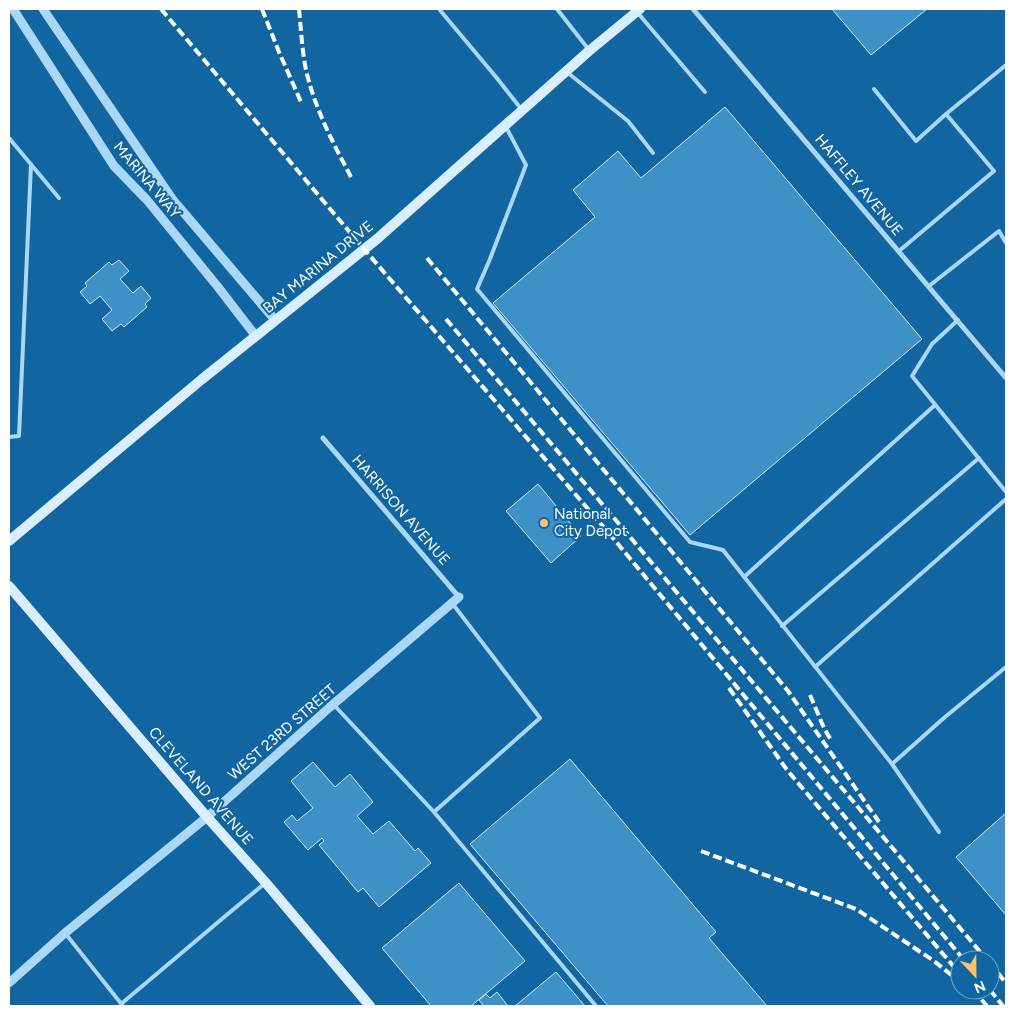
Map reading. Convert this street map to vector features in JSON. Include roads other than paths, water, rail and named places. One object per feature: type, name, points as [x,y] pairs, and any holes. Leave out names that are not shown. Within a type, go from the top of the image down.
[{"type":"main road","name":"BAY MARINA DRIVE","points":[[9,542],[255,335],[377,239],[638,10]]},
{"type":"main road","name":"CLEVELAND AVENUE","points":[[9,586],[370,1006]]},
{"type":"street","name":"MARINA WAY","points":[[13,9],[114,166],[147,200],[255,335]]},
{"type":"street","name":"MARINA WAY","points":[[44,9],[173,200],[275,320]]},
{"type":"street","name":"HAFFLEY AVENUE","points":[[693,9],[1006,378]]},
{"type":"street","name":"HARRISON AVENUE","points":[[323,438],[456,600]]},
{"type":"street","name":"WEST 23RD STREET","points":[[9,983],[65,934],[207,817],[334,704],[456,600]]},
{"type":"lane","points":[[438,9],[522,110]]},
{"type":"lane","points":[[557,9],[589,51]]},
{"type":"lane","points":[[638,10],[705,92]]},
{"type":"lane","points":[[874,90],[916,141],[1006,64]]},
{"type":"lane","points":[[566,72],[628,121],[653,153]]},
{"type":"lane","points":[[899,251],[994,171],[946,114]]},
{"type":"lane","points":[[505,125],[526,165],[476,290],[690,542],[723,550],[892,764],[939,832]]},
{"type":"lane","points":[[9,138],[59,198]]},
{"type":"lane","points":[[9,437],[19,436],[31,164]]},
{"type":"lane","points":[[929,286],[999,231],[1006,243]]},
{"type":"lane","points":[[958,320],[932,344],[912,376],[1006,492]]},
{"type":"lane","points":[[744,577],[935,405]]},
{"type":"lane","points":[[782,626],[979,458]]},
{"type":"lane","points":[[815,667],[1006,499]]},
{"type":"lane","points":[[434,812],[540,718],[456,600]]},
{"type":"lane","points":[[892,764],[1006,667]]},
{"type":"lane","points":[[334,704],[434,812],[596,1006]]},
{"type":"lane","points":[[65,934],[122,1005],[266,883]]},
{"type":"railway","points":[[161,9],[364,249],[613,538],[956,950]]},
{"type":"railway","points":[[262,9],[301,102]]},
{"type":"railway","points":[[299,9],[306,70],[314,98],[351,177]]},
{"type":"railway","points":[[427,258],[788,691],[879,822]]},
{"type":"railway","points":[[446,319],[979,950]]},
{"type":"railway","points":[[729,688],[787,770],[950,962]]},
{"type":"railway","points":[[810,695],[832,742]]},
{"type":"railway","points":[[701,851],[856,909],[934,961],[950,974]]},
{"type":"railway","points":[[1000,976],[1006,983]]},
{"type":"railway","points":[[982,1000],[987,1006]]},
{"type":"railway","points":[[998,1000],[1003,1006]]},
{"type":"place","name":"National City Depot","points":[[544,523]]}]
